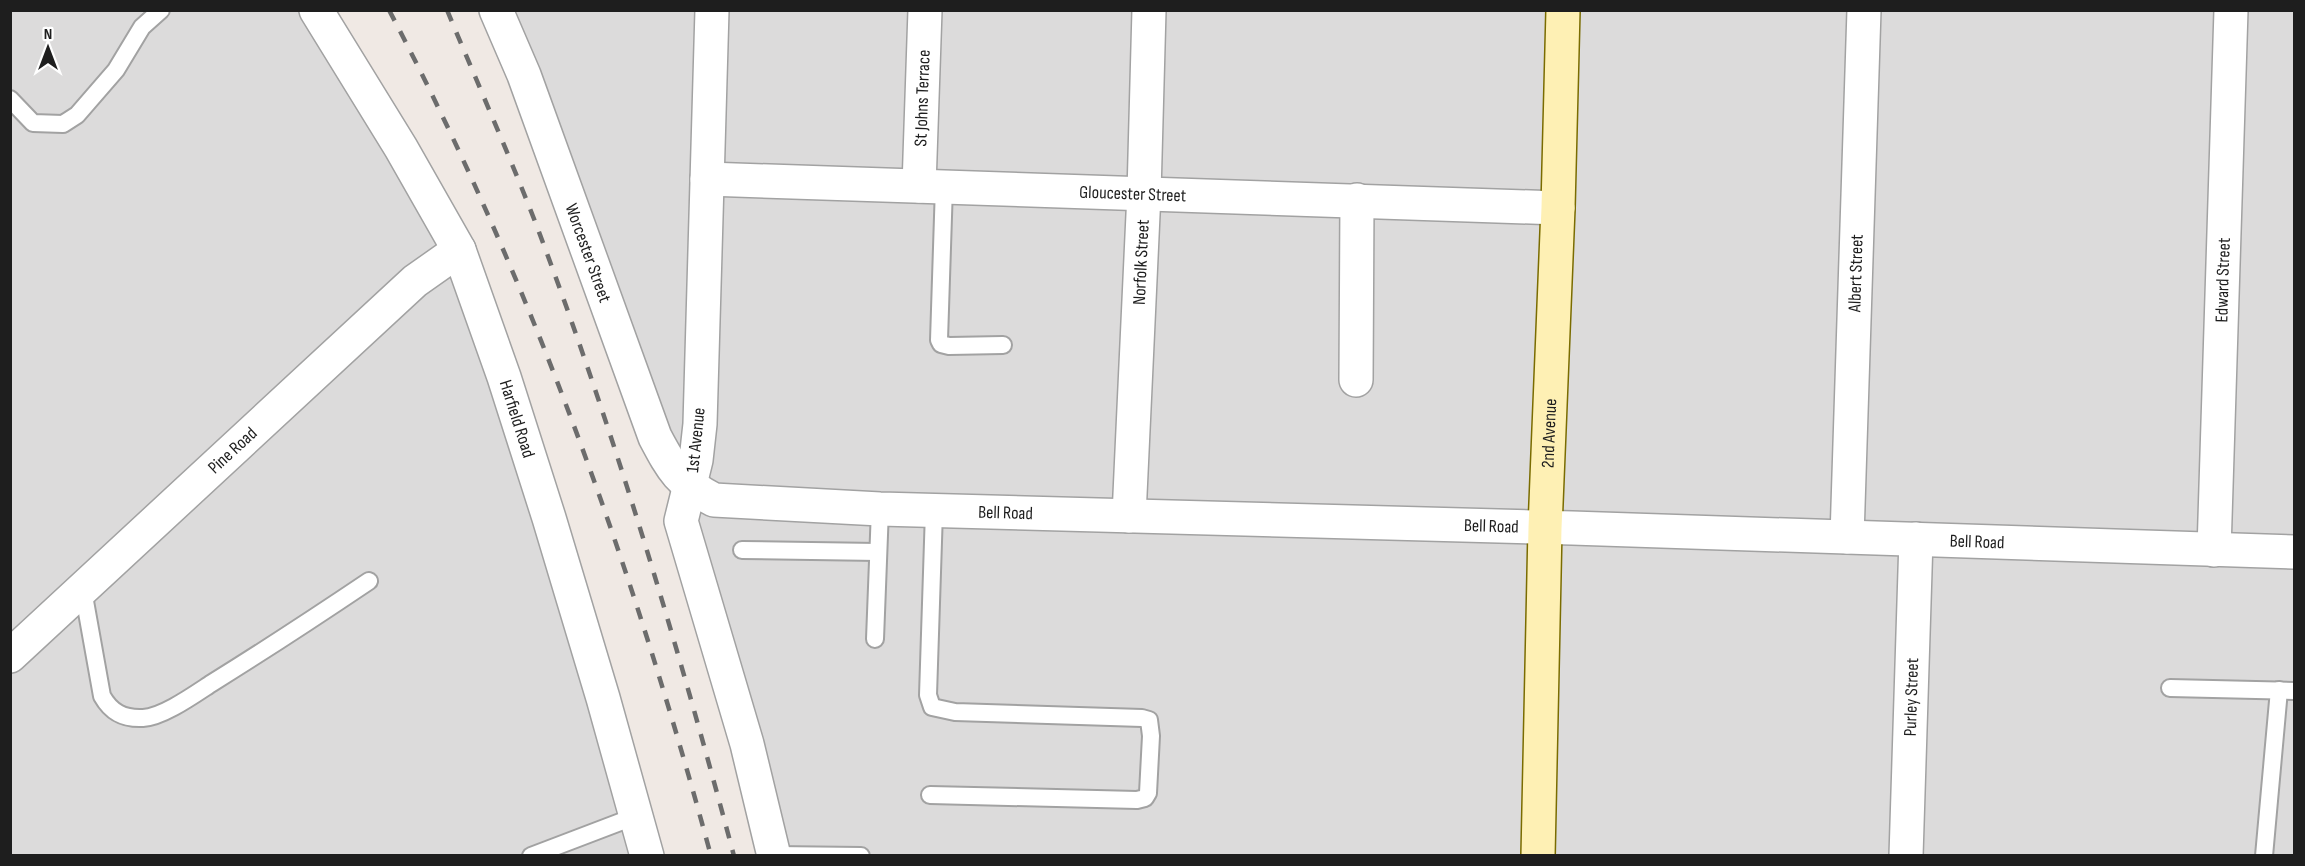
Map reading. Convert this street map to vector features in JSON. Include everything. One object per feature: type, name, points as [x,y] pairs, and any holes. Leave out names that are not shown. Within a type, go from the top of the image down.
[{"type":"street","name":"Harfield Road","points":[[316,10],[401,148],[459,250],[504,377],[549,518],[647,855]]},
{"type":"street","name":"Worcester Street","points":[[496,10],[524,75],[655,437],[672,468],[690,488]]},
{"type":"street","name":"1st Avenue","points":[[712,10],[700,424],[696,460],[681,521],[747,744],[774,855]]},
{"type":"street","name":"St Johns Terrace","points":[[925,10],[932,186]]},
{"type":"street","name":"Norfolk Street","points":[[1129,516],[1144,193],[1149,10]]},
{"type":"street","name":"2nd Avenue","points":[[1538,855],[1545,528],[1558,208],[1563,10]]},
{"type":"street","name":"Albert Street","points":[[1847,537],[1863,10]]},
{"type":"street","name":"Edward Street","points":[[2214,550],[2231,10]]},
{"type":"street","name":"Gloucester Street","points":[[707,179],[1558,208]]},
{"type":"street","points":[[1356,380],[1357,201]]},
{"type":"street","name":"Pine Road","points":[[10,656],[415,280],[459,250]]},
{"type":"street","name":"Bell Road","points":[[690,488],[714,500],[880,509],[2295,552]]},
{"type":"street","name":"Purley Street","points":[[1906,855],[1916,539]]},
{"type":"lane","points":[[10,99],[33,123],[63,124],[77,115],[116,70],[142,27],[161,10]]},
{"type":"lane","points":[[932,186],[939,340],[941,344],[949,346],[1003,345]]},
{"type":"lane","points":[[875,639],[880,509]]},
{"type":"lane","points":[[930,795],[1137,800],[1145,798],[1148,793],[1151,736],[1149,720],[1142,718],[954,712],[932,707],[928,695],[934,511]]},
{"type":"lane","points":[[742,550],[878,552]]},
{"type":"lane","points":[[83,590],[102,696],[109,708],[120,715],[144,718],[171,708],[281,640],[369,581]]},
{"type":"lane","points":[[2170,688],[2287,691],[2264,855]]},
{"type":"lane","points":[[531,855],[636,816]]},
{"type":"lane","points":[[774,855],[861,855]]},
{"type":"shaded area","points":[[10,11],[316,11],[427,193],[647,855],[11,855]]},
{"type":"shaded area","points":[[496,11],[2294,11],[2294,855],[774,855],[690,487]]},
{"type":"railway","points":[[389,10],[488,214],[573,424],[612,531],[647,638],[711,856]]},
{"type":"railway","points":[[447,10],[536,224],[592,380],[667,617],[734,856]]}]
